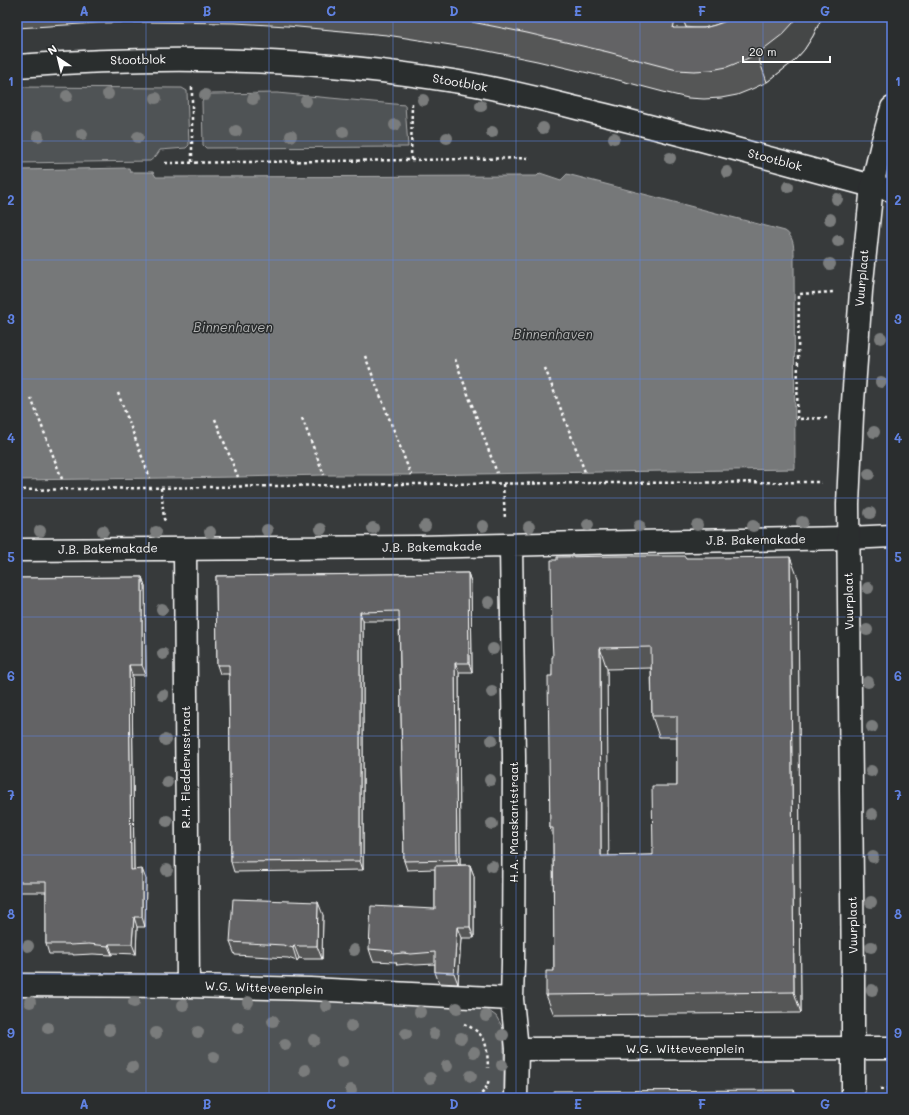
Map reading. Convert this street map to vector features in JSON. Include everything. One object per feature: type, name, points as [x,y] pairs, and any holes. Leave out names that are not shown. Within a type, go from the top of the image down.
[{"type":"street","name":"Stootblok","points":[[17,66],[102,60],[193,59],[317,64],[412,75],[484,86],[531,97],[882,188]]},
{"type":"street","name":"Vuurplaat","points":[[853,1098],[854,979],[848,538],[849,481],[861,291],[882,188],[882,144],[892,108]]},
{"type":"street","name":"J.B. Bakemakade","points":[[17,550],[511,546],[892,536]]},
{"type":"street","name":"H.A. Maaskantstraat","points":[[511,546],[514,758],[514,963],[512,999],[517,1049],[516,1098]]},
{"type":"street","name":"R.H. Fledderusstraat","points":[[185,548],[188,986]]},
{"type":"street","name":"W.G. Witteveenplein","points":[[17,985],[188,986],[310,989],[512,999]]},
{"type":"street","name":"W.G. Witteveenplein","points":[[517,1049],[892,1048]]},
{"type":"path","points":[[192,162],[193,59]]},
{"type":"path","points":[[411,160],[412,75]]},
{"type":"path","points":[[165,163],[531,158]]},
{"type":"path","points":[[812,419],[797,419],[799,294],[814,293]]},
{"type":"path","points":[[365,356],[411,475]]},
{"type":"path","points":[[455,359],[497,473]]},
{"type":"path","points":[[545,368],[585,472]]},
{"type":"path","points":[[118,393],[150,478]]},
{"type":"path","points":[[31,398],[62,479]]},
{"type":"path","points":[[302,418],[324,475]]},
{"type":"path","points":[[215,419],[238,477]]},
{"type":"path","points":[[17,490],[849,481]]},
{"type":"path","points":[[503,484],[505,517],[511,546]]},
{"type":"path","points":[[161,488],[164,519],[185,548]]},
{"type":"path","points":[[459,1023],[474,1028],[480,1033],[487,1048],[488,1070]]},
{"type":"path","points":[[478,1098],[487,1087],[489,1077]]},
{"type":"shaded area","points":[[680,17],[749,17],[760,20],[697,29],[678,25]]},
{"type":"shaded area","points":[[17,87],[182,88],[187,91],[189,145],[186,148],[160,150],[150,161],[17,163]]},
{"type":"shaded area","points":[[277,93],[405,105],[408,147],[206,148],[203,145],[202,101],[211,94]]},
{"type":"shaded area","points":[[17,995],[354,999],[481,1008],[496,1016],[504,1030],[504,1098],[17,1098]]},
{"type":"water","name":"Binnenhaven","points":[[129,168],[130,172],[153,172],[156,177],[537,176],[540,173],[561,180],[567,174],[785,231],[791,237],[794,253],[795,469],[17,480],[17,170]]},
{"type":"building","points":[[441,17],[676,17],[673,28],[704,28],[735,17],[797,17],[783,34],[757,54],[727,67],[694,71],[677,70],[527,33]]},
{"type":"building","points":[[557,557],[790,557],[794,992],[546,995],[546,971],[554,971],[553,828],[550,828],[548,676],[552,676],[553,657],[551,560],[557,560]],"holes":[[[651,647],[652,716],[677,716],[677,786],[652,786],[653,855],[601,856],[600,648]]]},
{"type":"building","points":[[468,573],[469,663],[455,663],[457,860],[404,861],[399,611],[360,612],[360,861],[231,862],[229,665],[217,665],[216,576]]},
{"type":"building","points":[[142,577],[142,665],[129,665],[131,870],[142,869],[142,917],[134,917],[132,944],[109,944],[108,946],[89,944],[46,944],[46,882],[17,882],[17,578]]},
{"type":"building","points":[[470,865],[470,927],[457,927],[454,973],[435,972],[435,952],[393,954],[392,951],[369,949],[371,906],[435,909],[435,866]]},
{"type":"building","points":[[233,899],[318,902],[317,946],[294,945],[293,948],[283,945],[230,942]]},
{"type":"building","points":[[794,1090],[794,1098],[554,1098],[554,1091]]}]
